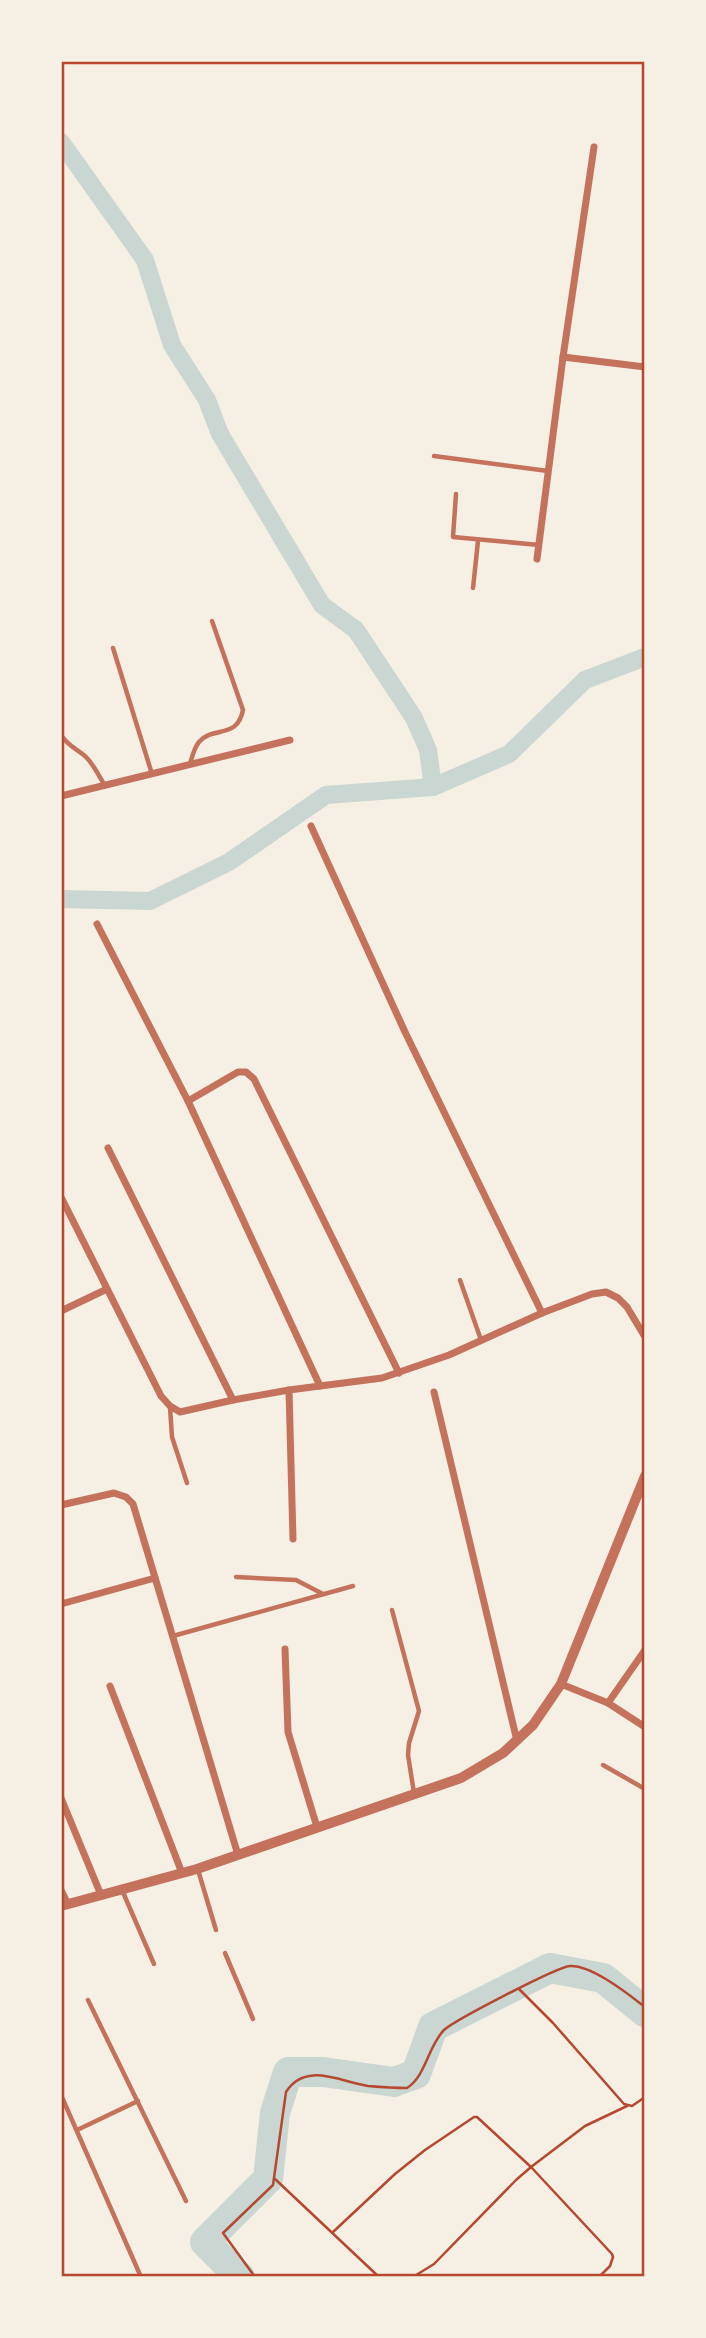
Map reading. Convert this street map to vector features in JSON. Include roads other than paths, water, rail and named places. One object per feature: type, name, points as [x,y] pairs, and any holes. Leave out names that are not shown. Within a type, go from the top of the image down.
[{"type":"street","points":[[537,559],[594,148]]},
{"type":"street","points":[[563,357],[645,367]]},
{"type":"street","points":[[61,796],[290,740]]},
{"type":"street","points":[[311,826],[405,1032],[542,1313]]},
{"type":"street","points":[[97,924],[188,1101],[320,1386]]},
{"type":"street","points":[[188,1101],[238,1072],[246,1072],[254,1079],[399,1373]]},
{"type":"street","points":[[108,1148],[233,1400]]},
{"type":"street","points":[[61,1197],[161,1396],[180,1412],[289,1390],[382,1378],[592,1294],[606,1292],[618,1298],[627,1307],[645,1337]]},
{"type":"street","points":[[61,1311],[107,1289]]},
{"type":"street","points":[[289,1390],[293,1539]]},
{"type":"street","points":[[434,1392],[517,1741]]},
{"type":"street","points":[[61,1890],[64,1905],[197,1869],[461,1778],[503,1753],[534,1725],[561,1684],[645,1476]]},
{"type":"street","points":[[61,1505],[114,1493],[126,1497],[133,1504],[237,1855]]},
{"type":"street","points":[[61,1604],[155,1578]]},
{"type":"street","points":[[285,1649],[288,1732],[317,1827]]},
{"type":"street","points":[[608,1703],[645,1650]]},
{"type":"street","points":[[561,1684],[608,1703],[645,1727]]},
{"type":"street","points":[[110,1686],[182,1873]]},
{"type":"street","points":[[61,1798],[100,1895]]},
{"type":"lane","points":[[434,456],[548,471]]},
{"type":"lane","points":[[456,494],[453,537],[539,545]]},
{"type":"lane","points":[[473,588],[478,541]]},
{"type":"lane","points":[[189,765],[198,743],[236,728],[243,710],[212,621]]},
{"type":"lane","points":[[113,648],[152,774]]},
{"type":"lane","points":[[61,735],[68,746],[84,755],[93,765],[104,786]]},
{"type":"lane","points":[[460,1280],[481,1340]]},
{"type":"lane","points":[[170,1406],[172,1437],[187,1483]]},
{"type":"lane","points":[[236,1577],[296,1580],[323,1594]]},
{"type":"lane","points":[[172,1636],[353,1586]]},
{"type":"lane","points":[[392,1610],[419,1711],[408,1755],[414,1794]]},
{"type":"lane","points":[[603,1765],[645,1789]]},
{"type":"lane","points":[[197,1869],[216,1930]]},
{"type":"lane","points":[[122,1889],[154,1965]]},
{"type":"lane","points":[[225,1953],[253,2019]]},
{"type":"lane","points":[[88,2000],[187,2201]]},
{"type":"lane","points":[[61,2095],[141,2277]]},
{"type":"lane","points":[[76,2130],[138,2101]]},
{"type":"waterway","points":[[61,142],[145,260],[172,345],[207,400],[220,434],[322,605],[356,630],[414,718],[428,750],[433,787]]},
{"type":"waterway","points":[[61,899],[150,901],[229,862],[326,795],[433,787],[509,754],[585,680],[645,657]]},
{"type":"waterway","points":[[240,2277],[205,2242],[268,2179],[275,2113],[288,2072],[323,2072],[394,2082],[416,2074],[433,2027],[550,1968],[603,1978],[645,2012]]}]
